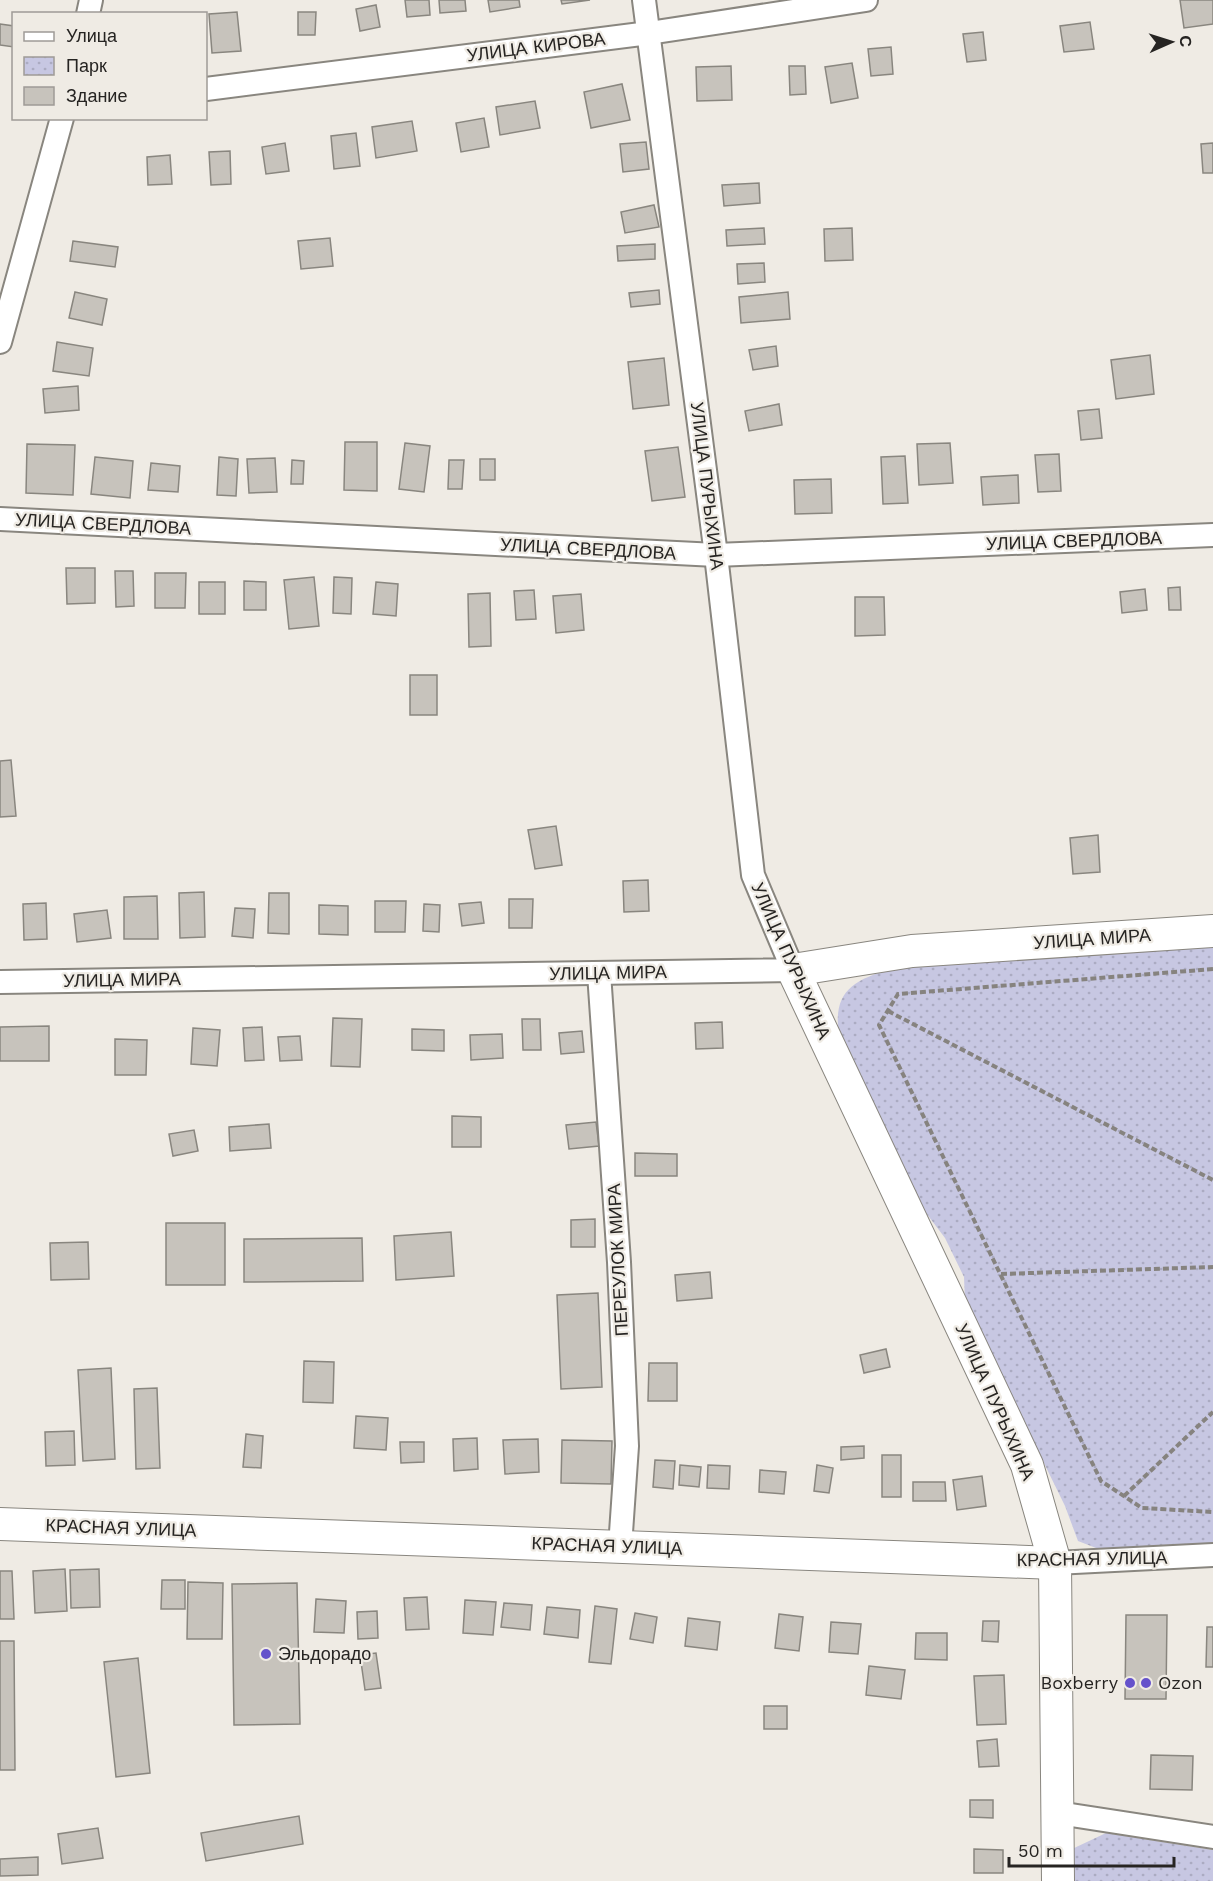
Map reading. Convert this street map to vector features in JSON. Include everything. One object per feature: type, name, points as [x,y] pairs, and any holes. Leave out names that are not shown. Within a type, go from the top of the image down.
[{"type":"street","name":"УЛИЦА ПУРЫХИНА","points":[[644,0],[716,555],[753,875],[793,970],[1028,1466],[1055,1563],[1058,1881]]},
{"type":"street","name":"УЛИЦА КИРОВА","points":[[207,88],[650,33],[866,0]]},
{"type":"street","points":[[0,342],[61,120]]},
{"type":"street","name":"УЛИЦА СВЕРДЛОВА","points":[[0,519],[716,555],[1213,535]]},
{"type":"street","name":"УЛИЦА МИРА","points":[[0,982],[793,970],[912,951],[1213,931]]},
{"type":"street","name":"ПЕРЕУЛОК МИРА","points":[[599,973],[619,1262],[627,1446],[620,1547]]},
{"type":"street","name":"КРАСНАЯ УЛИЦА","points":[[0,1524],[1055,1563],[1213,1555]]},
{"type":"street","points":[[1058,1813],[1213,1837]]},
{"type":"path","points":[[1213,969],[898,994],[879,1025],[1101,1481],[1142,1508],[1213,1512]]},
{"type":"path","points":[[888,1011],[1213,1180]]},
{"type":"path","points":[[1001,1274],[1213,1267]]},
{"type":"path","points":[[1124,1496],[1213,1412]]},
{"type":"green space","points":[[1213,940],[1213,1546],[1109,1553],[1078,1541],[1065,1506],[965,1302],[964,1277],[945,1238],[920,1205],[841,1045],[838,1014],[840,1003],[853,985],[892,969]]},
{"type":"green space","points":[[1106,1833],[1213,1850],[1213,1881],[1070,1881],[1070,1850]]},
{"type":"building","points":[[405,0],[429,0],[430,15],[407,17]]},
{"type":"building","points":[[439,0],[465,0],[466,11],[440,13]]},
{"type":"building","points":[[488,0],[519,0],[520,7],[490,12]]},
{"type":"building","points":[[561,0],[590,0],[562,4]]},
{"type":"building","points":[[1180,0],[1213,0],[1213,24],[1184,28]]},
{"type":"building","points":[[376,5],[380,27],[360,31],[356,9]]},
{"type":"building","points":[[237,12],[241,51],[212,53],[209,14]]},
{"type":"building","points":[[298,12],[316,12],[315,35],[298,35]]},
{"type":"building","points":[[1090,22],[1094,49],[1064,52],[1060,26]]},
{"type":"building","points":[[0,24],[12,26],[12,47],[0,45]]},
{"type":"building","points":[[983,32],[986,60],[967,62],[963,34]]},
{"type":"building","points":[[891,47],[893,74],[871,76],[868,49]]},
{"type":"building","points":[[852,63],[858,98],[831,103],[825,67]]},
{"type":"building","points":[[731,66],[732,100],[697,101],[696,67]]},
{"type":"building","points":[[789,66],[805,66],[806,94],[790,95]]},
{"type":"building","points":[[622,84],[630,120],[591,128],[584,92]]},
{"type":"building","points":[[535,101],[540,128],[500,135],[496,107]]},
{"type":"building","points":[[484,118],[489,147],[461,152],[456,123]]},
{"type":"building","points":[[412,121],[417,151],[376,158],[372,127]]},
{"type":"building","points":[[356,133],[360,166],[334,169],[331,136]]},
{"type":"building","points":[[646,142],[649,169],[623,172],[620,144]]},
{"type":"building","points":[[285,143],[289,171],[266,174],[262,147]]},
{"type":"building","points":[[1213,143],[1213,173],[1203,173],[1201,144]]},
{"type":"building","points":[[230,151],[231,184],[211,185],[209,152]]},
{"type":"building","points":[[170,155],[172,184],[148,185],[147,157]]},
{"type":"building","points":[[759,183],[760,203],[724,206],[722,185]]},
{"type":"building","points":[[654,205],[659,227],[625,233],[621,212]]},
{"type":"building","points":[[764,228],[765,244],[727,246],[726,230]]},
{"type":"building","points":[[852,228],[853,260],[825,261],[824,229]]},
{"type":"building","points":[[330,238],[333,266],[301,269],[298,241]]},
{"type":"building","points":[[73,241],[118,247],[115,267],[70,261]]},
{"type":"building","points":[[655,244],[655,259],[618,261],[617,246]]},
{"type":"building","points":[[764,263],[765,282],[738,284],[737,264]]},
{"type":"building","points":[[659,290],[660,304],[631,307],[629,293]]},
{"type":"building","points":[[75,292],[107,299],[102,325],[69,318]]},
{"type":"building","points":[[788,292],[790,319],[741,323],[739,297]]},
{"type":"building","points":[[57,342],[93,348],[89,376],[53,371]]},
{"type":"building","points":[[776,346],[778,366],[753,370],[749,350]]},
{"type":"building","points":[[1150,355],[1154,394],[1116,399],[1111,360]]},
{"type":"building","points":[[664,358],[669,405],[633,409],[628,362]]},
{"type":"building","points":[[78,386],[79,410],[45,413],[43,389]]},
{"type":"building","points":[[779,404],[782,425],[749,431],[745,411]]},
{"type":"building","points":[[1099,409],[1102,438],[1081,440],[1078,411]]},
{"type":"building","points":[[345,442],[377,442],[377,491],[344,490]]},
{"type":"building","points":[[405,443],[430,446],[424,492],[399,489]]},
{"type":"building","points":[[950,443],[953,483],[919,485],[917,444]]},
{"type":"building","points":[[27,444],[75,445],[73,495],[26,493]]},
{"type":"building","points":[[678,447],[685,497],[652,501],[645,451]]},
{"type":"building","points":[[1059,454],[1061,491],[1038,492],[1035,455]]},
{"type":"building","points":[[905,456],[908,503],[883,504],[881,457]]},
{"type":"building","points":[[95,457],[133,461],[130,498],[91,494]]},
{"type":"building","points":[[219,457],[238,459],[236,496],[217,495]]},
{"type":"building","points":[[275,458],[277,492],[249,493],[247,459]]},
{"type":"building","points":[[480,459],[495,459],[495,480],[480,480]]},
{"type":"building","points":[[292,460],[304,461],[303,484],[291,484]]},
{"type":"building","points":[[449,460],[464,460],[462,489],[448,489]]},
{"type":"building","points":[[151,463],[180,466],[178,492],[148,490]]},
{"type":"building","points":[[1018,475],[1019,503],[983,505],[981,477]]},
{"type":"building","points":[[831,479],[832,513],[795,514],[794,480]]},
{"type":"building","points":[[66,568],[95,568],[95,603],[67,604]]},
{"type":"building","points":[[115,571],[133,571],[134,606],[116,607]]},
{"type":"building","points":[[155,573],[186,573],[185,608],[155,608]]},
{"type":"building","points":[[314,577],[319,626],[289,629],[284,580]]},
{"type":"building","points":[[334,577],[352,578],[351,614],[333,613]]},
{"type":"building","points":[[244,581],[266,582],[266,610],[244,610]]},
{"type":"building","points":[[199,582],[225,582],[225,614],[199,614]]},
{"type":"building","points":[[376,582],[398,584],[396,616],[373,614]]},
{"type":"building","points":[[1180,587],[1181,610],[1169,610],[1168,588]]},
{"type":"building","points":[[1145,589],[1147,610],[1122,613],[1120,592]]},
{"type":"building","points":[[534,590],[536,619],[516,620],[514,591]]},
{"type":"building","points":[[490,593],[491,646],[469,647],[468,594]]},
{"type":"building","points":[[581,594],[584,630],[556,633],[553,596]]},
{"type":"building","points":[[855,597],[884,597],[885,635],[855,636]]},
{"type":"building","points":[[410,675],[437,675],[437,715],[410,715]]},
{"type":"building","points":[[11,760],[16,816],[0,817],[0,761]]},
{"type":"building","points":[[556,826],[562,865],[535,869],[528,830]]},
{"type":"building","points":[[1098,835],[1100,872],[1073,874],[1070,838]]},
{"type":"building","points":[[648,880],[649,911],[624,912],[623,881]]},
{"type":"building","points":[[204,892],[205,937],[180,938],[179,893]]},
{"type":"building","points":[[269,893],[289,893],[289,934],[268,933]]},
{"type":"building","points":[[157,896],[158,939],[124,939],[124,897]]},
{"type":"building","points":[[509,899],[533,899],[532,928],[509,928]]},
{"type":"building","points":[[375,901],[406,901],[405,932],[375,932]]},
{"type":"building","points":[[481,902],[484,923],[462,926],[459,904]]},
{"type":"building","points":[[46,903],[47,939],[24,940],[23,904]]},
{"type":"building","points":[[424,904],[440,905],[439,932],[423,931]]},
{"type":"building","points":[[319,905],[348,906],[348,935],[319,934]]},
{"type":"building","points":[[235,908],[255,909],[253,938],[232,936]]},
{"type":"building","points":[[107,910],[111,938],[77,942],[74,914]]},
{"type":"building","points":[[333,1018],[362,1019],[360,1067],[331,1066]]},
{"type":"building","points":[[522,1019],[540,1019],[541,1050],[523,1050]]},
{"type":"building","points":[[722,1022],[723,1048],[696,1049],[695,1023]]},
{"type":"building","points":[[49,1026],[49,1061],[0,1061],[0,1027]]},
{"type":"building","points":[[262,1027],[264,1060],[245,1061],[243,1028]]},
{"type":"building","points":[[193,1028],[220,1030],[217,1066],[191,1064]]},
{"type":"building","points":[[412,1029],[444,1030],[444,1051],[412,1050]]},
{"type":"building","points":[[582,1031],[584,1052],[561,1054],[559,1033]]},
{"type":"building","points":[[502,1034],[503,1058],[471,1060],[470,1035]]},
{"type":"building","points":[[300,1036],[302,1060],[280,1061],[278,1037]]},
{"type":"building","points":[[115,1039],[147,1040],[146,1075],[115,1075]]},
{"type":"building","points":[[452,1116],[481,1117],[481,1147],[452,1147]]},
{"type":"building","points":[[596,1122],[599,1146],[569,1149],[566,1125]]},
{"type":"building","points":[[269,1124],[271,1148],[230,1151],[229,1127]]},
{"type":"building","points":[[194,1130],[198,1151],[173,1156],[169,1134]]},
{"type":"building","points":[[635,1153],[677,1154],[677,1176],[635,1176]]},
{"type":"building","points":[[595,1219],[595,1247],[571,1247],[571,1220]]},
{"type":"building","points":[[166,1223],[225,1223],[225,1285],[166,1285]]},
{"type":"building","points":[[451,1232],[454,1276],[396,1280],[394,1236]]},
{"type":"building","points":[[362,1238],[363,1281],[244,1282],[244,1239]]},
{"type":"building","points":[[88,1242],[89,1279],[51,1280],[50,1243]]},
{"type":"building","points":[[710,1272],[712,1298],[677,1301],[675,1275]]},
{"type":"building","points":[[598,1293],[602,1387],[561,1389],[557,1295]]},
{"type":"building","points":[[886,1349],[890,1367],[864,1373],[860,1355]]},
{"type":"building","points":[[304,1361],[334,1362],[333,1403],[303,1402]]},
{"type":"building","points":[[649,1363],[677,1363],[677,1401],[648,1401]]},
{"type":"building","points":[[111,1368],[115,1459],[83,1461],[78,1370]]},
{"type":"building","points":[[157,1388],[160,1468],[136,1469],[134,1389]]},
{"type":"building","points":[[356,1416],[388,1418],[386,1450],[354,1448]]},
{"type":"building","points":[[74,1431],[75,1465],[46,1466],[45,1432]]},
{"type":"building","points":[[246,1434],[263,1436],[261,1468],[243,1467]]},
{"type":"building","points":[[477,1438],[478,1469],[454,1471],[453,1439]]},
{"type":"building","points":[[538,1439],[539,1472],[505,1474],[503,1440]]},
{"type":"building","points":[[562,1440],[612,1441],[611,1484],[561,1483]]},
{"type":"building","points":[[400,1442],[424,1442],[424,1462],[401,1463]]},
{"type":"building","points":[[864,1446],[864,1458],[841,1460],[841,1447]]},
{"type":"building","points":[[882,1455],[901,1455],[901,1497],[882,1497]]},
{"type":"building","points":[[655,1460],[675,1461],[673,1489],[653,1487]]},
{"type":"building","points":[[680,1465],[701,1467],[699,1487],[679,1485]]},
{"type":"building","points":[[708,1465],[730,1466],[729,1489],[707,1488]]},
{"type":"building","points":[[817,1465],[833,1468],[829,1493],[814,1491]]},
{"type":"building","points":[[760,1470],[786,1472],[784,1494],[759,1492]]},
{"type":"building","points":[[982,1476],[986,1506],[957,1510],[953,1480]]},
{"type":"building","points":[[913,1482],[945,1482],[946,1501],[913,1501]]},
{"type":"building","points":[[65,1569],[67,1611],[35,1613],[33,1571]]},
{"type":"building","points":[[99,1569],[100,1607],[71,1608],[70,1570]]},
{"type":"building","points":[[0,1571],[12,1571],[14,1619],[0,1619]]},
{"type":"building","points":[[162,1580],[185,1580],[185,1609],[161,1609]]},
{"type":"building","points":[[188,1582],[223,1583],[222,1639],[187,1639]]},
{"type":"building","name":"Эльдорадо","points":[[297,1583],[300,1724],[234,1725],[232,1584]]},
{"type":"building","points":[[427,1597],[429,1629],[406,1630],[404,1598]]},
{"type":"building","points":[[316,1599],[346,1601],[344,1633],[314,1632]]},
{"type":"building","points":[[465,1600],[496,1602],[493,1635],[463,1633]]},
{"type":"building","points":[[504,1603],[532,1605],[530,1630],[501,1627]]},
{"type":"building","points":[[595,1606],[617,1609],[611,1664],[589,1662]]},
{"type":"building","points":[[547,1607],[580,1610],[578,1638],[544,1634]]},
{"type":"building","points":[[377,1611],[378,1638],[358,1639],[357,1612]]},
{"type":"building","points":[[635,1613],[657,1617],[653,1643],[630,1639]]},
{"type":"building","points":[[779,1614],[803,1617],[799,1651],[775,1648]]},
{"type":"building","points":[[1126,1615],[1167,1615],[1166,1699],[1125,1699]]},
{"type":"building","points":[[688,1618],[720,1622],[717,1650],[685,1646]]},
{"type":"building","points":[[983,1621],[999,1621],[998,1642],[982,1641]]},
{"type":"building","points":[[831,1622],[861,1624],[858,1654],[829,1652]]},
{"type":"building","points":[[1207,1627],[1213,1627],[1213,1667],[1206,1667]]},
{"type":"building","points":[[916,1633],[947,1633],[947,1660],[915,1659]]},
{"type":"building","points":[[0,1641],[14,1641],[15,1770],[0,1770]]},
{"type":"building","points":[[376,1653],[381,1688],[365,1690],[360,1655]]},
{"type":"building","points":[[138,1658],[150,1773],[116,1777],[104,1662]]},
{"type":"building","points":[[869,1666],[905,1670],[901,1699],[866,1695]]},
{"type":"building","points":[[1004,1675],[1006,1724],[977,1725],[974,1676]]},
{"type":"building","points":[[764,1706],[787,1706],[787,1729],[764,1729]]},
{"type":"building","points":[[997,1739],[999,1766],[979,1767],[977,1741]]},
{"type":"building","points":[[1151,1755],[1193,1756],[1192,1790],[1150,1789]]},
{"type":"building","points":[[970,1800],[993,1800],[993,1818],[970,1817]]},
{"type":"building","points":[[299,1816],[303,1844],[206,1861],[201,1833]]},
{"type":"building","points":[[98,1828],[103,1858],[62,1864],[58,1834]]},
{"type":"building","points":[[974,1849],[1003,1850],[1003,1873],[974,1873]]},
{"type":"building","points":[[38,1857],[38,1875],[0,1876],[0,1859]]},
{"type":"place","name":"Эльдорадо","points":[[266,1654]]},
{"type":"place","name":"Boxberry","points":[[1130,1683]]},
{"type":"place","name":"Ozon","points":[[1146,1683]]}]
